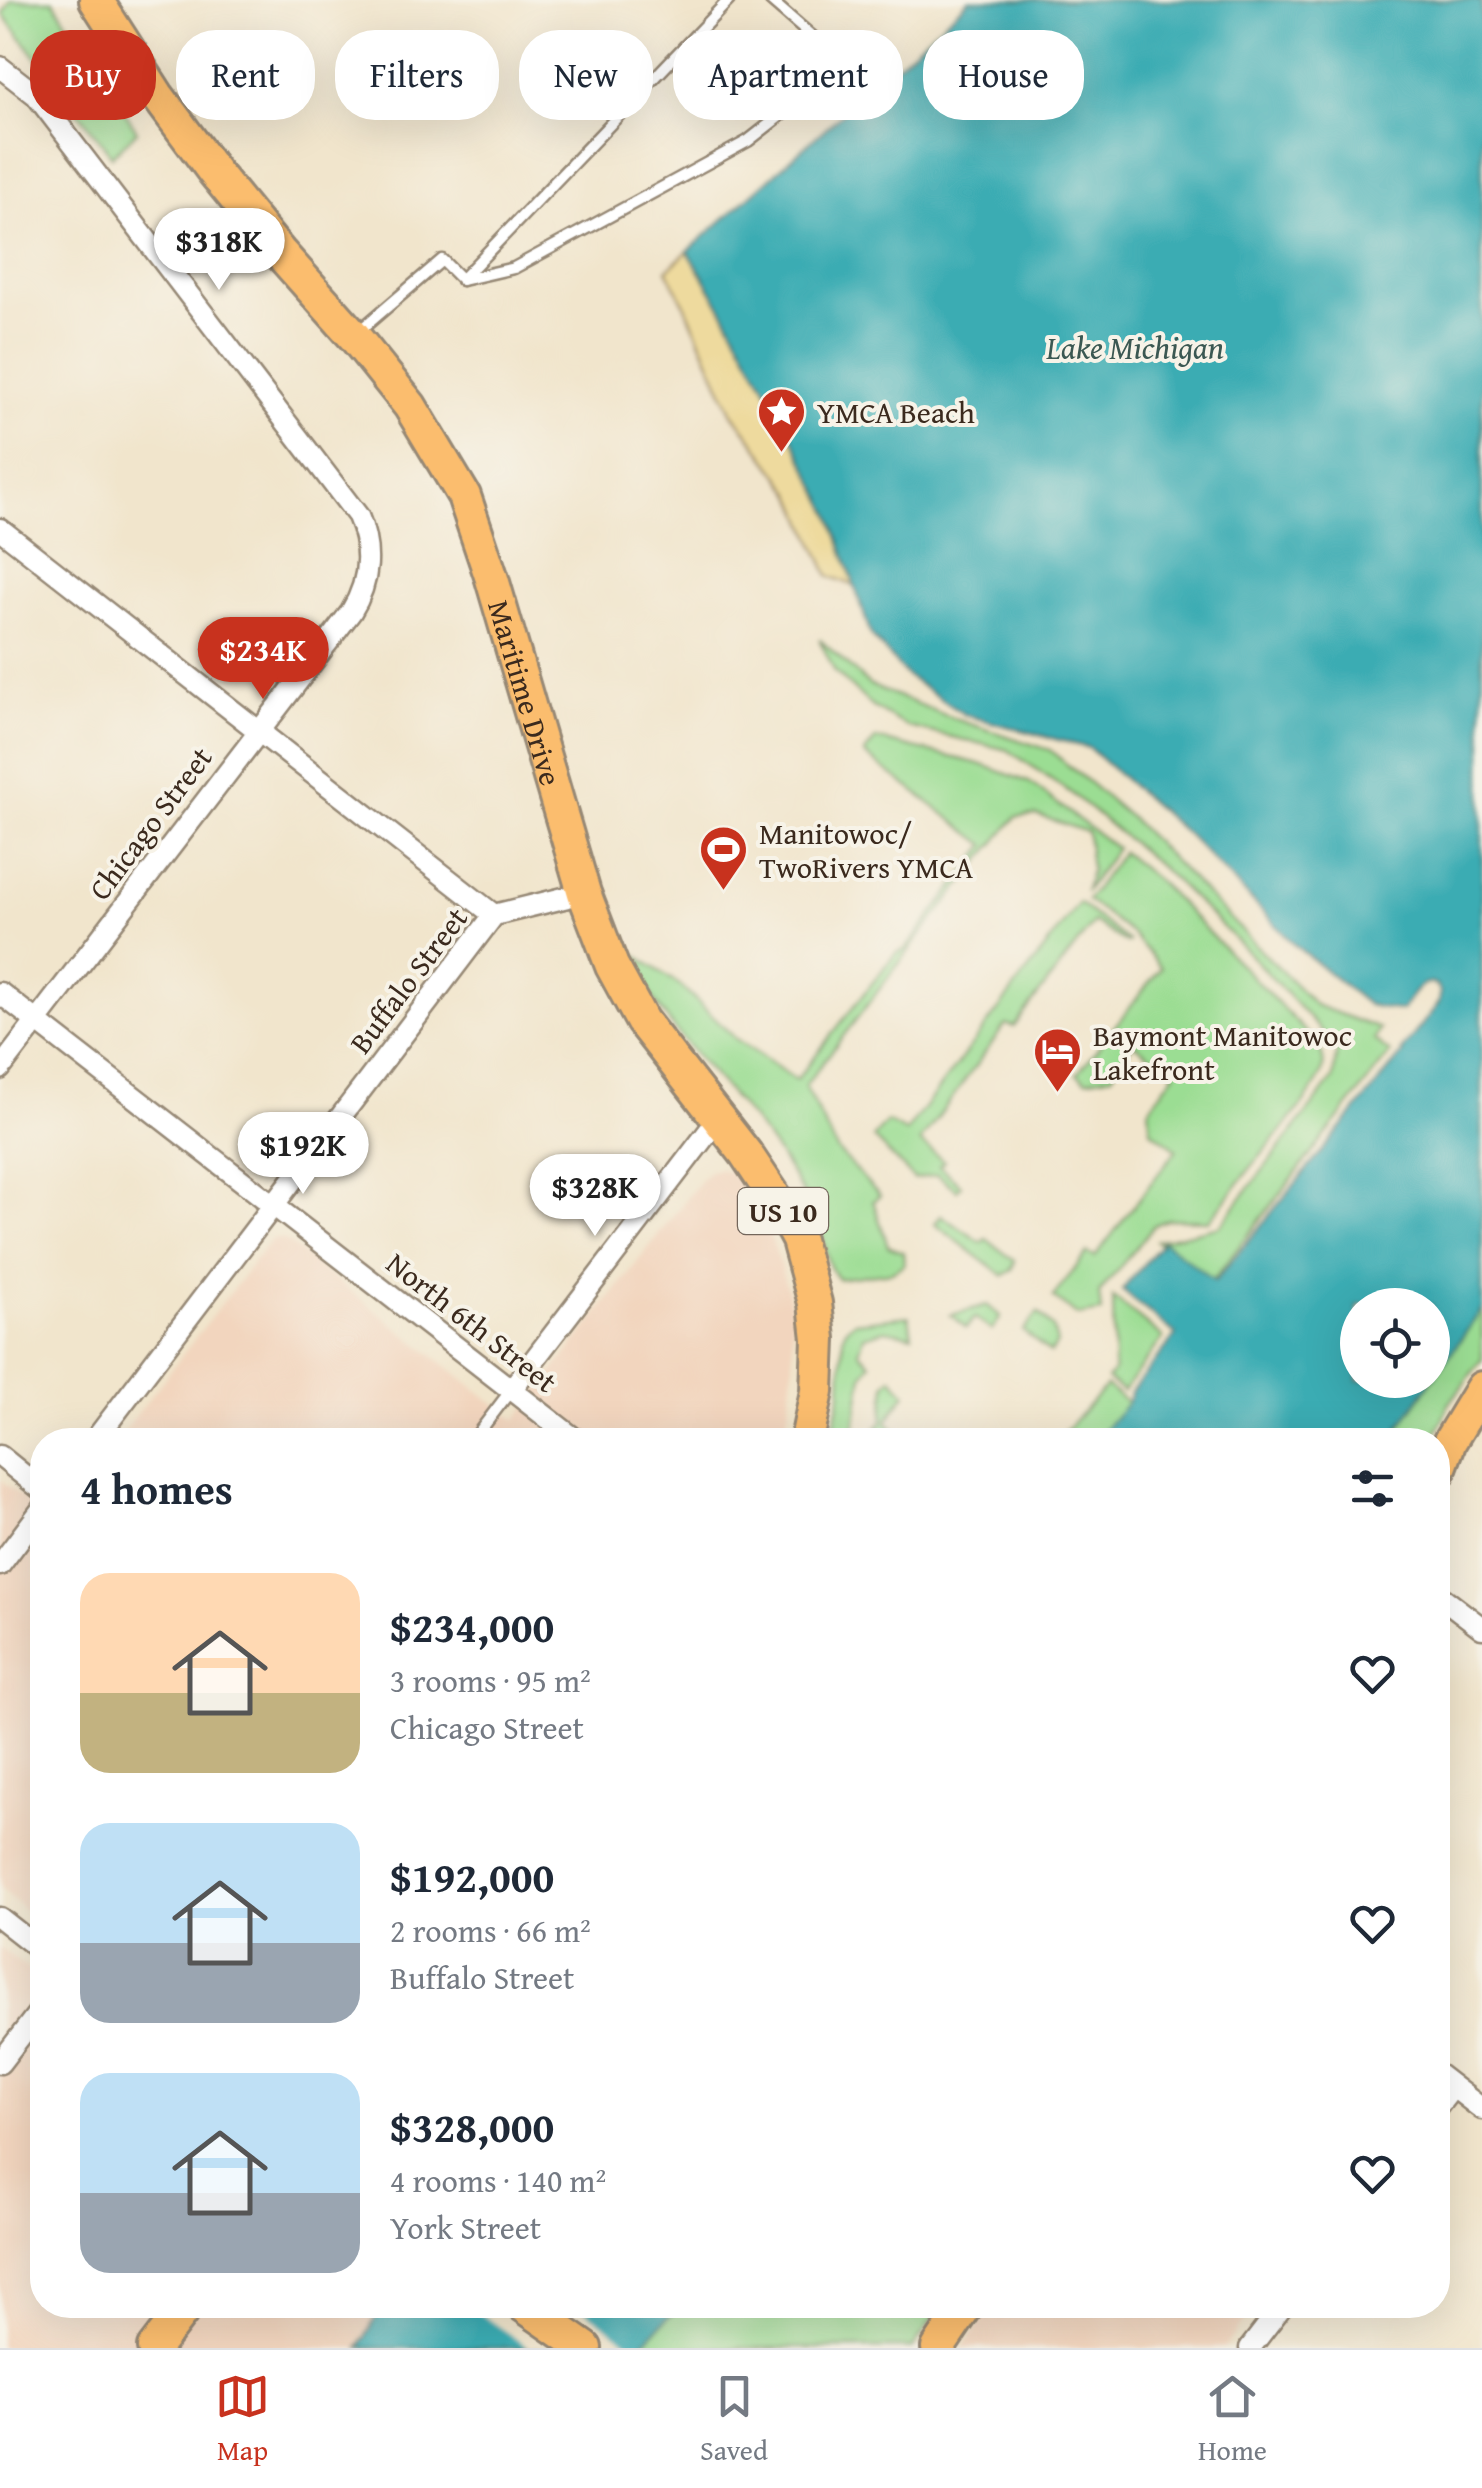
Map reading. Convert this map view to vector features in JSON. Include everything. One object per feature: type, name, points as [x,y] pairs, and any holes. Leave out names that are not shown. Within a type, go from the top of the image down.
[{"type":"main road","name":"Maritime Drive","points":[[96,0],[157,95],[214,172],[410,406],[464,496],[584,892],[612,966],[642,1021],[766,1184],[798,1240],[815,1303],[818,1339],[817,1391],[809,1428]]},
{"type":"main road","points":[[1450,1440],[1482,1388]]},
{"type":"main road","points":[[154,2348],[176,2318]]},
{"type":"main road","points":[[542,2318],[585,2348]]},
{"type":"main road","points":[[938,2348],[959,2318]]},
{"type":"street","name":"Chicago Street","points":[[0,67],[36,94],[346,501],[364,529],[368,560],[361,597],[352,612],[0,1068]]},
{"type":"street","points":[[0,530],[494,915]]},
{"type":"street","name":"Buffalo Street","points":[[104,1428],[494,915],[584,892]]},
{"type":"street","name":"North 6th Street","points":[[0,992],[560,1428]]},
{"type":"street","points":[[511,1390],[718,1119]]},
{"type":"street","points":[[0,1456],[30,1480]]},
{"type":"street","points":[[0,1564],[30,1525]]},
{"type":"street","points":[[1450,1604],[1482,1628]]},
{"type":"street","points":[[0,1918],[30,1941]]},
{"type":"street","points":[[0,2063],[30,2024]]},
{"type":"street","points":[[1450,2085],[1482,2109]]},
{"type":"street","points":[[1250,2348],[1274,2318]]},
{"type":"lane","points":[[462,280],[729,0]]},
{"type":"lane","points":[[462,280],[514,268],[748,140],[808,94],[820,65],[815,39],[770,0]]},
{"type":"lane","points":[[354,336],[442,260],[462,280]]},
{"type":"lane","points":[[482,1428],[511,1390]]},
{"type":"shaded area","points":[[709,1171],[727,1171],[736,1179],[773,1243],[787,1289],[793,1371],[784,1428],[126,1428],[274,1239],[283,1239],[516,1420]]},
{"type":"shaded area","points":[[0,1480],[30,1504],[30,1916],[0,1887]]},
{"type":"shaded area","points":[[0,1948],[30,1971],[30,2318],[376,2318],[359,2348],[0,2348]]},
{"type":"shaded area","points":[[983,2318],[1247,2318],[1224,2348],[963,2348]]},
{"type":"green space","points":[[11,0],[53,0],[72,30],[30,30],[30,49],[3,14]]},
{"type":"green space","points":[[84,120],[130,120],[137,131],[112,156]]},
{"type":"green space","points":[[819,639],[869,685],[1050,750],[1133,820],[1315,1005],[1380,1029],[1374,1040],[1390,1053],[1210,1284],[1156,1241],[1220,1226],[1333,1079],[1337,1048],[1244,948],[1161,867],[1071,793],[1008,750],[908,727],[873,707],[835,672]]},
{"type":"green space","points":[[876,739],[980,764],[1029,782],[1116,848],[1085,892],[1091,870],[1087,832],[1037,815],[1016,817],[805,1086],[837,1150],[880,1196],[873,1201],[888,1246],[903,1252],[904,1264],[892,1272],[838,1279],[829,1265],[816,1220],[791,1174],[751,1118],[661,1011],[629,950],[681,986],[736,1039],[796,1080],[895,954],[906,949],[986,845],[864,754]]},
{"type":"green space","points":[[1122,852],[1158,881],[1313,1039],[1323,1068],[1303,1104],[1209,1220],[1168,1219],[1154,1225],[1099,1293],[1101,1312],[1078,1316],[1053,1297],[1087,1253],[1095,1257],[1177,1149],[1151,1130],[1149,1109],[1175,1073],[1133,1043],[1112,1075],[1086,1080],[1077,1074],[1161,968],[1133,935],[1087,900]]},
{"type":"green space","points":[[1079,903],[1129,942],[1094,922],[1014,1027],[1006,1024],[920,1142],[944,1161],[939,1166],[961,1185],[957,1190],[937,1175],[914,1179],[873,1138],[887,1122],[906,1132]]},
{"type":"green space","points":[[941,1215],[982,1243],[986,1239],[1015,1261],[1012,1270],[1003,1276],[935,1224]]},
{"type":"green space","points":[[1113,1297],[1163,1338],[1123,1392],[1107,1379],[1114,1370]]},
{"type":"green space","points":[[987,1305],[1001,1317],[992,1330],[975,1318],[966,1328],[951,1315]]},
{"type":"green space","points":[[1482,1309],[1482,1359],[1449,1404],[1438,1428],[1398,1428],[1419,1398],[1450,1398],[1450,1355]]},
{"type":"green space","points":[[1038,1313],[1053,1328],[1057,1344],[1050,1353],[1023,1331]]},
{"type":"green space","points":[[909,1316],[912,1335],[885,1330],[864,1336],[859,1352],[871,1363],[863,1375],[855,1428],[834,1428],[841,1393],[843,1336],[854,1322]]},
{"type":"green space","points":[[892,1377],[906,1393],[887,1421],[893,1428],[877,1428],[883,1420],[886,1383]]},
{"type":"green space","points":[[1106,1386],[1128,1403],[1106,1428],[1068,1428]]},
{"type":"green space","points":[[667,2318],[933,2318],[913,2348],[636,2348]]},
{"type":"sand","name":"YMCA Beach","points":[[688,251],[799,446],[831,513],[855,586],[829,576],[792,493],[732,412],[667,270]]},
{"type":"water","name":"Lake Michigan","points":[[969,0],[1482,0],[1482,1309],[1450,1355],[1450,1288],[1340,1288],[1340,1398],[1419,1398],[1398,1428],[1105,1428],[1176,1335],[1122,1290],[1163,1241],[1215,1281],[1403,1053],[1439,1003],[1439,989],[1425,984],[1401,1011],[1368,1005],[1297,947],[1191,838],[1089,748],[965,715],[907,676],[871,635],[831,515],[724,311],[688,251],[835,120],[903,120],[903,59],[923,41],[923,120],[1084,120],[1084,30],[935,30]]},
{"type":"water","points":[[376,2318],[667,2318],[635,2348],[359,2348]]},
{"type":"pier","points":[[486,2318],[596,2318],[636,2348],[529,2348]]},
{"type":"place","name":"YMCA Beach","points":[[782,454]]},
{"type":"place","name":"Manitowoc/ TwoRivers YMCA","points":[[724,892]]},
{"type":"place","name":"Baymont Manitowoc Lakefront","points":[[1058,1094]]}]
